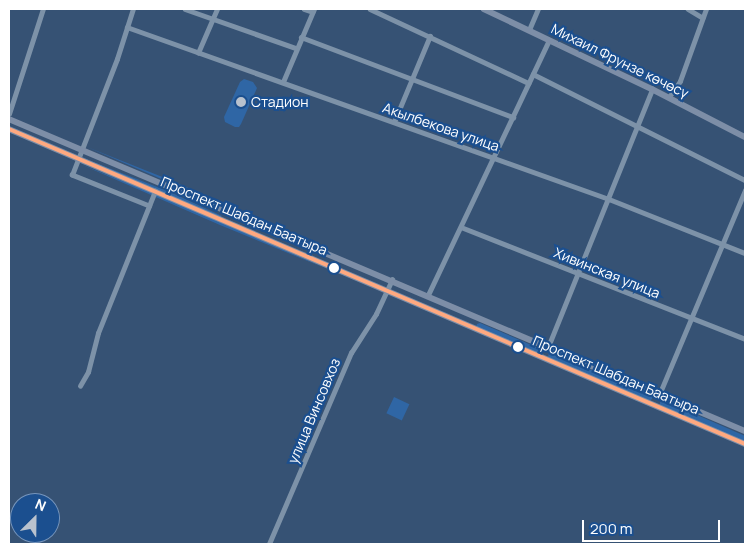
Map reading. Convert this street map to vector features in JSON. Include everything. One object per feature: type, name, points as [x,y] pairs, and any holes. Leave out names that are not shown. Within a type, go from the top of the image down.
[{"type":"main road","name":"Михаил Фрунзе көчөсү","points":[[484,9],[669,97],[745,137]]},
{"type":"main road","name":"Проспект Шабдан Баатыра","points":[[9,119],[745,431]]},
{"type":"main road","name":"Проспект Шабдан Баатыра","points":[[9,129],[745,444]]},
{"type":"main road","points":[[305,255],[309,245]]},
{"type":"main road","points":[[455,320],[460,309]]},
{"type":"main road","points":[[473,327],[477,316]]},
{"type":"main road","points":[[543,358],[548,347]]},
{"type":"main road","points":[[655,405],[659,395]]},
{"type":"street","points":[[9,114],[43,9]]},
{"type":"street","points":[[133,9],[72,175],[149,206]]},
{"type":"street","points":[[185,9],[296,48]]},
{"type":"street","points":[[198,52],[217,9]]},
{"type":"street","points":[[283,82],[296,48],[314,10],[304,9]]},
{"type":"street","points":[[370,9],[529,83]]},
{"type":"street","points":[[529,30],[538,9]]},
{"type":"street","points":[[688,9],[703,18]]},
{"type":"street","points":[[669,97],[680,80],[706,9]]},
{"type":"street","name":"Акылбекова улица","points":[[127,27],[609,199],[745,253]]},
{"type":"street","points":[[394,122],[430,36]]},
{"type":"street","points":[[301,37],[513,117]]},
{"type":"street","points":[[428,295],[549,40]]},
{"type":"street","points":[[533,74],[745,180]]},
{"type":"street","points":[[548,347],[652,89]]},
{"type":"street","points":[[80,386],[88,372],[98,333],[155,190]]},
{"type":"street","points":[[659,395],[745,190]]},
{"type":"street","name":"Хивинская улица","points":[[461,227],[745,340]]},
{"type":"street","name":"улица Винсовхоз","points":[[269,544],[351,353],[376,314],[392,280]]},
{"type":"shaded area","name":"Стадион","points":[[244,79],[253,82],[257,88],[241,124],[239,127],[235,127],[225,122],[224,117],[240,82]]},
{"type":"shaded area","points":[[87,147],[175,182],[226,205],[222,205]]},
{"type":"shaded area","points":[[83,158],[170,192],[222,216],[220,217]]},
{"type":"shaded area","points":[[80,164],[168,199],[327,269],[220,225]]},
{"type":"shaded area","points":[[480,323],[536,347],[541,352],[538,353],[476,327]]},
{"type":"shaded area","points":[[549,353],[646,392],[652,395],[652,399],[649,401],[548,357]]},
{"type":"shaded area","points":[[394,397],[409,404],[402,420],[386,413]]},
{"type":"shaded area","points":[[663,400],[745,436],[745,442],[660,405],[660,402]]},
{"type":"transit line","points":[[9,129],[745,444]]},
{"type":"place","name":"Стадион","points":[[241,102]]}]
